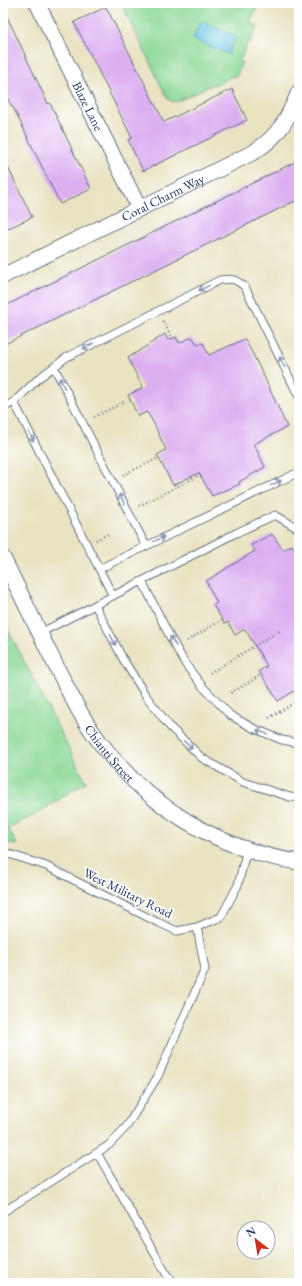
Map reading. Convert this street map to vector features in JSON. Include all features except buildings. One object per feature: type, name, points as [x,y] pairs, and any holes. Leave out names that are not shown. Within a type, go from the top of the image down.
[{"type":"street","name":"Blaze Lane","points":[[37,3],[139,208]]},
{"type":"street","name":"Coral Charm Way","points":[[3,276],[254,152],[271,140],[285,122],[299,92]]},
{"type":"street","name":"Chianti Street","points":[[3,558],[84,719],[99,741],[135,782],[177,815],[223,840],[272,857],[299,862]]},
{"type":"lane","points":[[3,408],[14,402],[39,378],[67,357],[220,280],[230,278],[236,280],[245,287],[299,397]]},
{"type":"lane","points":[[54,367],[146,546]]},
{"type":"lane","points":[[14,402],[112,596]]},
{"type":"lane","points":[[99,569],[299,472]]},
{"type":"lane","points":[[40,633],[275,515],[299,529]]},
{"type":"lane","points":[[142,581],[186,665],[203,687],[230,715],[253,728],[282,740],[299,743]]},
{"type":"lane","points":[[95,605],[123,659],[146,696],[170,727],[202,758],[243,782],[290,797],[299,798]]},
{"type":"lane","name":"West Military Road","points":[[3,852],[46,866],[177,931],[197,927],[221,917],[238,885],[247,849]]},
{"type":"lane","points":[[3,1212],[109,1145],[128,1126],[158,1076],[206,969],[197,927]]},
{"type":"lane","points":[[97,1153],[167,1275],[174,1283]]},
{"type":"path","points":[[163,322],[172,338]]},
{"type":"path","points":[[94,416],[126,401]]},
{"type":"path","points":[[123,475],[159,458]]},
{"type":"path","points":[[139,506],[200,476]]},
{"type":"path","points":[[187,641],[222,620]]},
{"type":"path","points":[[210,673],[281,630]]},
{"type":"path","points":[[230,693],[261,675]]},
{"type":"path","points":[[269,718],[299,700]]},
{"type":"green space","points":[[121,3],[259,3],[250,22],[258,26],[250,43],[248,42],[240,61],[242,63],[236,77],[232,76],[220,83],[211,85],[176,102],[167,98]]},
{"type":"green space","points":[[3,620],[86,782],[33,816],[8,828],[17,845],[3,843]]},
{"type":"water","points":[[201,21],[236,37],[228,54],[193,39]]}]
